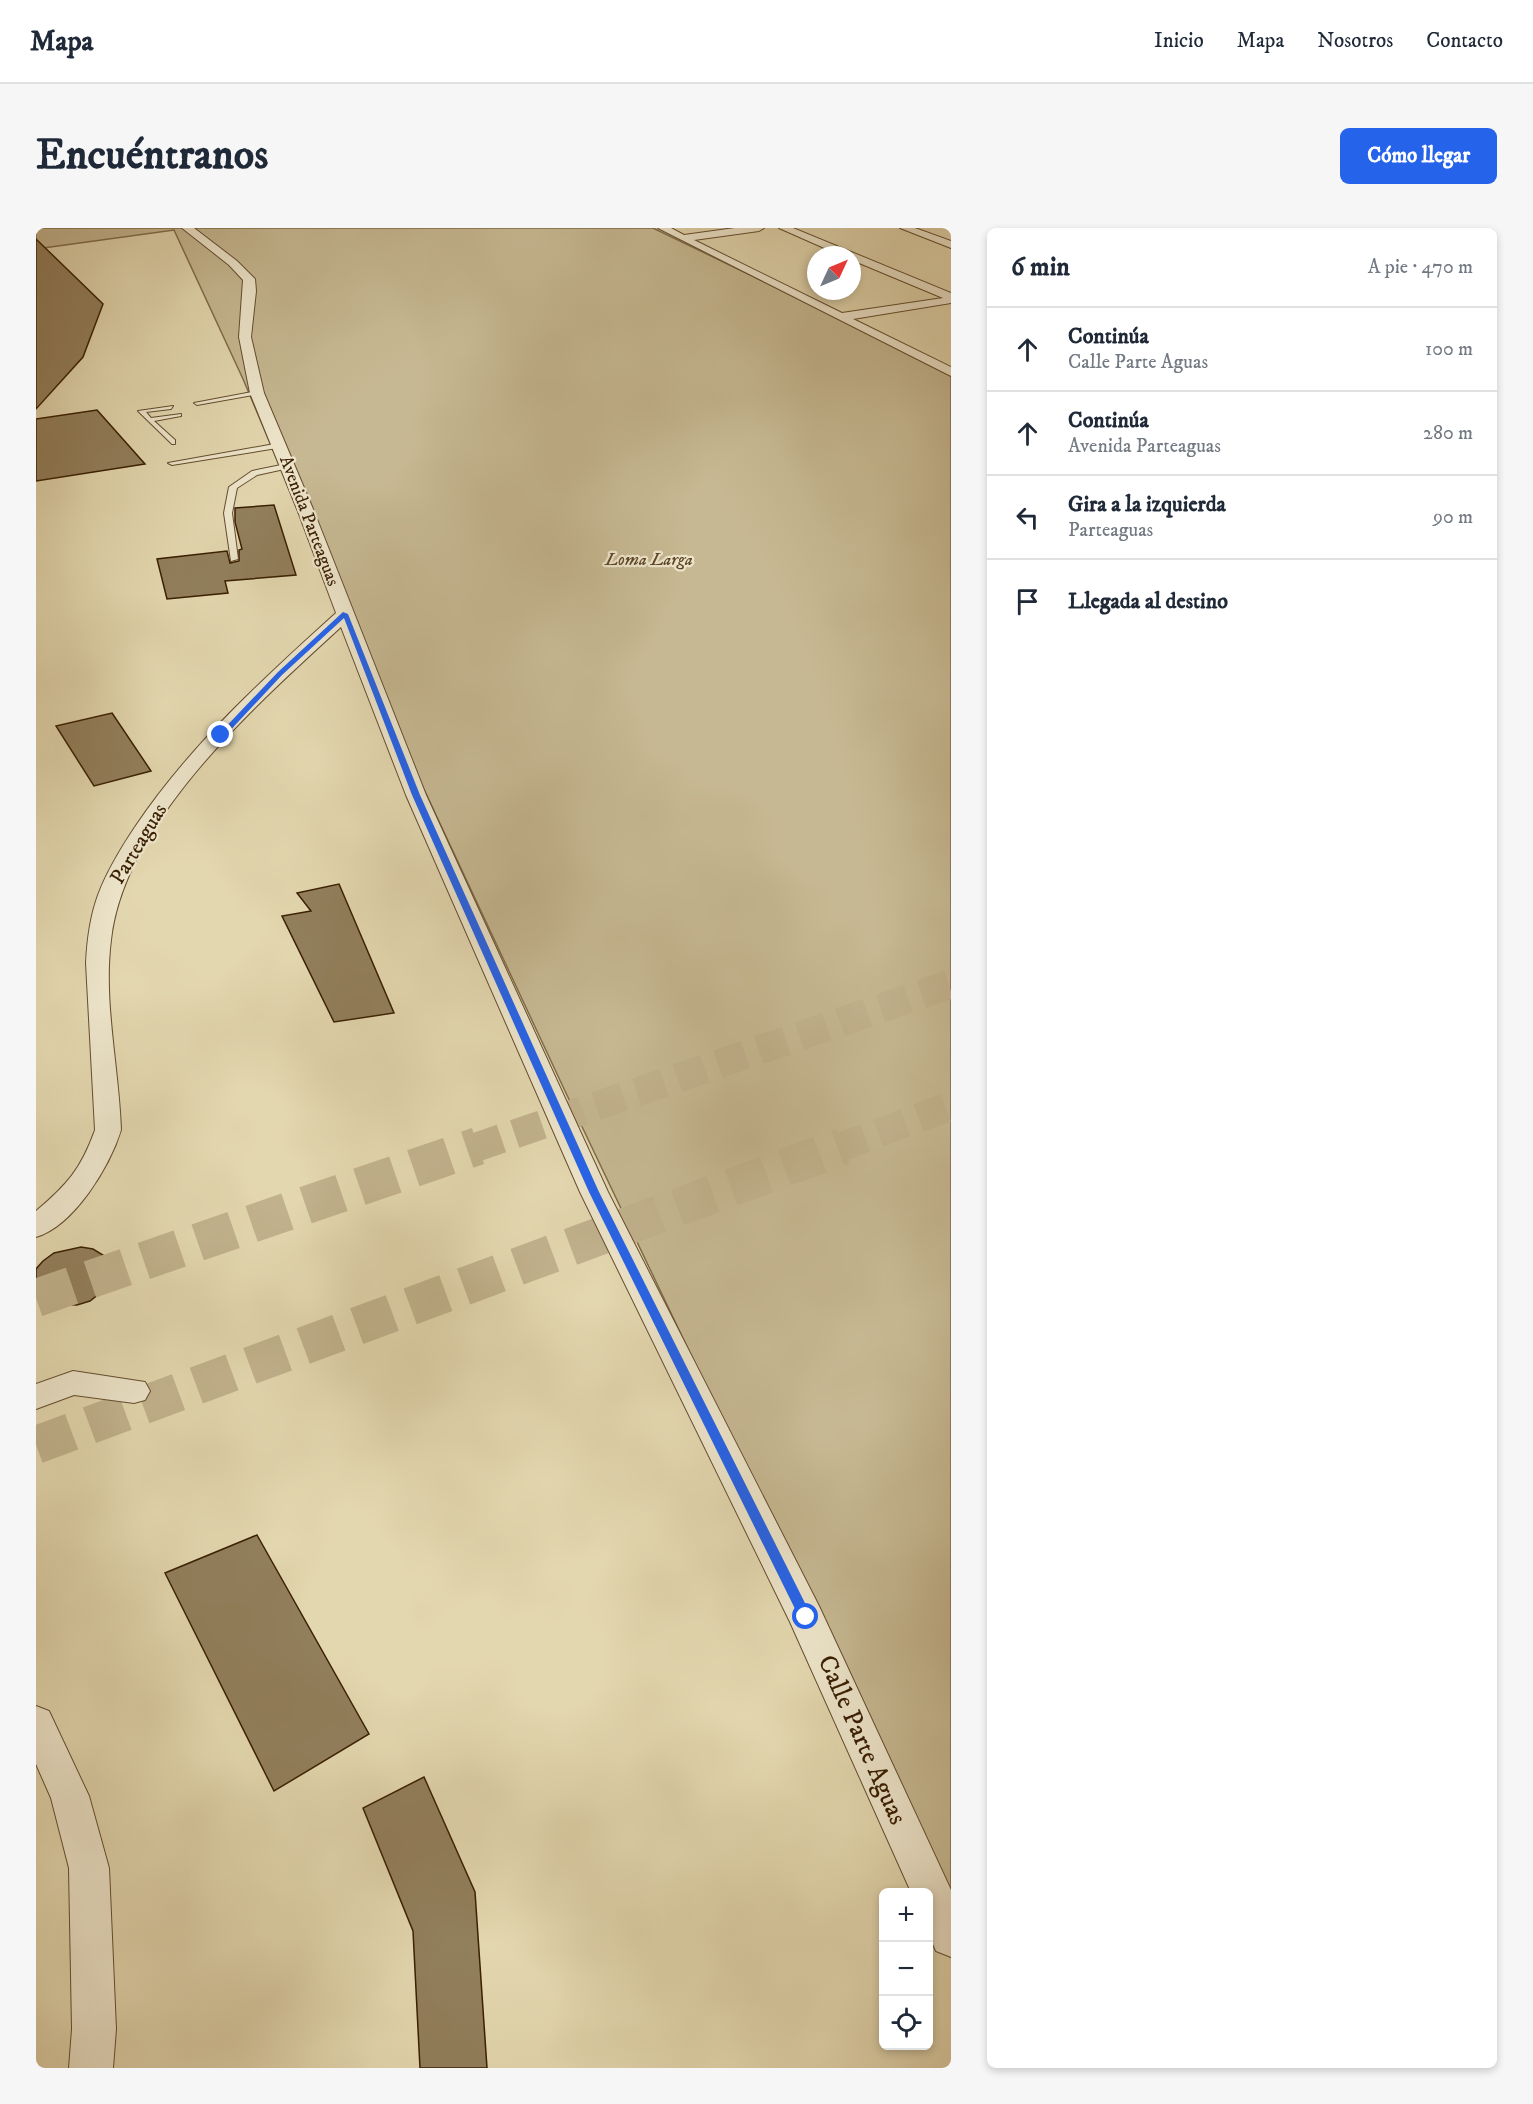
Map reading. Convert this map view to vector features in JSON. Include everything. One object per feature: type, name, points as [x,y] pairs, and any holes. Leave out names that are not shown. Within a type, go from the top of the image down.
[{"type":"street","name":"Avenida Parteaguas","points":[[188,228],[233,263],[249,279],[250,291],[245,337],[256,399],[280,445],[286,466],[416,795],[594,1192]]},
{"type":"street","points":[[663,228],[951,372]]},
{"type":"street","points":[[683,238],[759,228]]},
{"type":"street","points":[[784,228],[827,246]]},
{"type":"street","points":[[905,228],[951,246]]},
{"type":"street","points":[[861,260],[951,298]]},
{"type":"street","points":[[840,316],[951,298]]},
{"type":"street","name":"Parteaguas","points":[[36,1227],[75,1193],[101,1151],[108,1130],[98,981],[99,937],[112,886],[134,844],[162,802],[280,673],[345,614]]},
{"type":"street","name":"Calle Parte Aguas","points":[[594,1192],[806,1617],[951,1936]]},
{"type":"street","points":[[36,1397],[74,1383],[134,1391]]},
{"type":"street","points":[[36,1723],[70,1796],[88,1868],[94,2029],[91,2068]]},
{"type":"lane","points":[[196,404],[256,399]]},
{"type":"lane","points":[[171,407],[141,411],[172,442]]},
{"type":"lane","points":[[148,420],[179,415]]},
{"type":"lane","points":[[172,462],[280,445]]},
{"type":"lane","points":[[234,559],[228,513],[233,487],[255,473],[286,466]]},
{"type":"green space","name":"Loma Larga","points":[[36,228],[653,228],[951,372],[951,1900],[565,1091],[343,616],[243,379],[174,230],[36,249]]},
{"type":"building","points":[[36,239],[103,304],[83,357],[36,409]]},
{"type":"building","points":[[97,410],[145,464],[36,481],[36,419]]},
{"type":"building","points":[[274,505],[296,575],[225,581],[228,593],[167,599],[157,559],[227,551],[230,563],[239,561],[239,550],[242,549],[235,522],[235,508]]},
{"type":"building","points":[[112,713],[151,771],[94,786],[56,726]]},
{"type":"building","points":[[339,884],[394,1013],[334,1022],[282,916],[311,911],[297,893]]},
{"type":"building","points":[[81,1247],[93,1249],[111,1260],[114,1277],[109,1286],[90,1301],[77,1305],[50,1304],[36,1296],[36,1269],[43,1261],[54,1253]]},
{"type":"building","points":[[257,1535],[369,1734],[274,1791],[165,1573]]},
{"type":"building","points":[[424,1777],[475,1892],[487,2068],[420,2068],[413,1931],[363,1808]]},
{"type":"tunnel","points":[[474,1148],[951,984]]},
{"type":"tunnel","points":[[838,1148],[951,1106]]},
{"type":"tunnel","points":[[36,1298],[478,1146]]},
{"type":"tunnel","points":[[36,1445],[843,1146]]},
{"type":"route","points":[[221,735],[280,673],[345,614],[416,795],[594,1192],[806,1617]]}]
